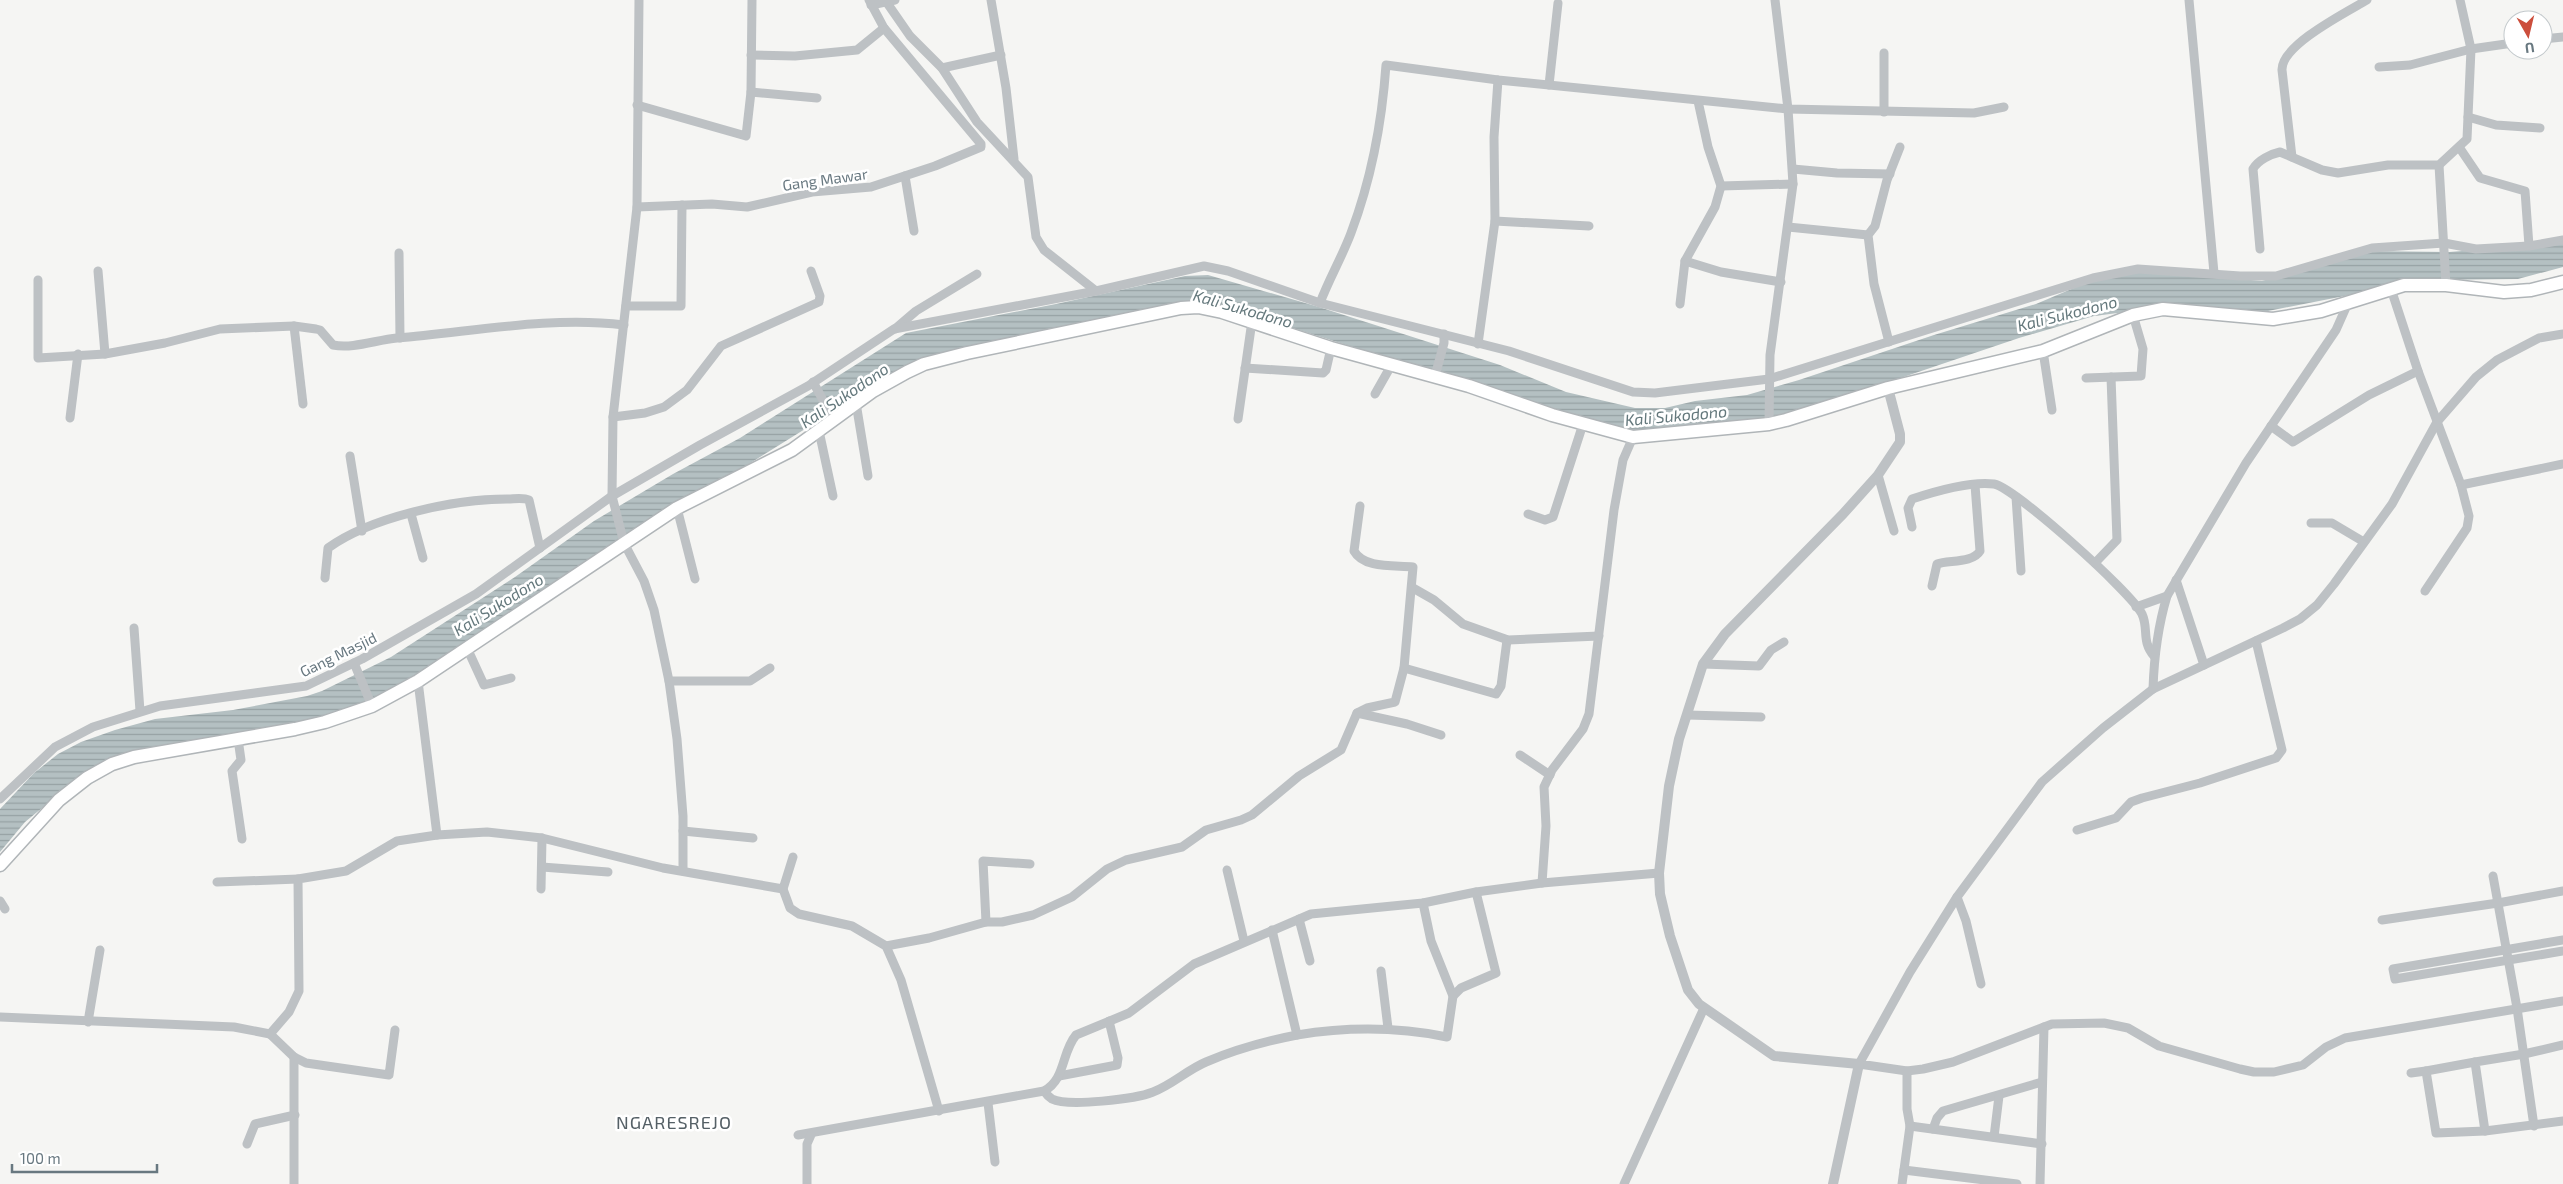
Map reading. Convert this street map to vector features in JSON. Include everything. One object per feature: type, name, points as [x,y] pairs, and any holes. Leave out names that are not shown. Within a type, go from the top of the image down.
[{"type":"main road","points":[[0,865],[48,810],[76,786],[98,771],[134,758],[325,722],[372,705],[418,681],[677,508],[792,450],[819,431],[832,418],[873,391],[924,364],[1153,313],[1198,307],[1252,321],[1331,348],[1436,375],[1583,424],[1633,437],[1769,423],[1888,388],[2043,350],[2133,315],[2163,309],[2181,309],[2248,319],[2273,319],[2299,317],[2348,304],[2391,289],[2420,284],[2446,283],[2516,292],[2563,282]]},
{"type":"street","points":[[639,0],[637,207],[613,417],[613,499],[624,542],[644,581],[654,610],[668,681],[677,739],[683,831],[683,871]]},
{"type":"street","points":[[637,105],[744,137],[747,134],[751,92],[752,0]]},
{"type":"street","points":[[991,0],[1001,55],[1014,159]]},
{"type":"street","points":[[1769,423],[1769,382],[1793,184],[1788,109],[1775,0]]},
{"type":"street","points":[[2189,0],[2214,273]]},
{"type":"street","points":[[2292,157],[2282,70],[2283,60],[2298,45],[2328,23],[2367,0]]},
{"type":"street","points":[[2260,249],[2253,169],[2255,165],[2274,153],[2280,152],[2322,170],[2338,173],[2388,165],[2439,165],[2468,137],[2471,48],[2460,0]]},
{"type":"street","points":[[751,55],[795,56],[857,50],[884,28],[880,2]]},
{"type":"street","points":[[880,2],[942,68],[977,122],[1014,159],[1030,182],[1036,237],[1044,250],[1070,269],[1093,292]]},
{"type":"street","points":[[1549,84],[1558,3]]},
{"type":"street","name":"Gang Mawar","points":[[637,207],[682,205],[753,206],[812,192],[871,187],[982,146],[884,28]]},
{"type":"street","points":[[2379,67],[2410,66],[2471,48],[2503,43]]},
{"type":"street","points":[[1884,53],[1884,112]]},
{"type":"street","points":[[942,68],[1001,55]]},
{"type":"street","points":[[1320,303],[1352,231],[1371,164],[1383,110],[1386,65],[1498,80],[1788,109],[1974,113],[2004,107]]},
{"type":"street","points":[[1478,344],[1494,221],[1494,137],[1498,80]]},
{"type":"street","points":[[751,92],[817,98]]},
{"type":"street","points":[[1680,304],[1685,261],[1715,207],[1721,186],[1708,147],[1698,101]]},
{"type":"street","points":[[2468,117],[2496,125],[2540,128]]},
{"type":"street","points":[[2459,146],[2480,178],[2525,192],[2528,246]]},
{"type":"street","points":[[1889,342],[1874,284],[1868,236],[1876,226],[1890,174],[1900,147]]},
{"type":"street","points":[[2439,165],[2446,283]]},
{"type":"street","points":[[1793,169],[1837,173],[1890,174]]},
{"type":"street","points":[[905,176],[914,231]]},
{"type":"street","points":[[1721,186],[1793,184]]},
{"type":"street","points":[[626,306],[681,306],[682,205]]},
{"type":"street","points":[[1494,221],[1589,226]]},
{"type":"street","points":[[1788,228],[1868,236]]},
{"type":"street","points":[[894,329],[1093,292],[1204,266],[1228,271],[1320,303],[1444,339],[1509,351],[1632,392],[1655,393],[1769,382],[2093,278],[2138,269],[2276,276],[2372,248],[2444,245],[2476,249],[2528,246],[2563,240]]},
{"type":"street","points":[[399,253],[400,338]]},
{"type":"street","points":[[1685,261],[1721,272],[1780,282]]},
{"type":"street","points":[[98,271],[105,354]]},
{"type":"street","points":[[613,417],[645,413],[664,408],[687,390],[721,346],[819,302],[820,296],[811,271]]},
{"type":"street","name":"Gang Masjid","points":[[0,799],[56,747],[93,727],[140,711],[191,701],[306,686],[356,667],[476,594],[613,499],[814,384],[916,312],[976,274]]},
{"type":"street","points":[[38,280],[38,358],[78,354],[105,354],[165,343],[220,329],[294,326],[320,330],[330,343],[344,347],[400,338],[542,324],[603,323],[624,325]]},
{"type":"street","points":[[2391,289],[2418,371],[2469,511],[2467,528],[2425,591]]},
{"type":"street","points":[[2153,688],[2154,656],[2157,650],[2161,615],[2167,596],[2246,464],[2336,330],[2348,304]]},
{"type":"street","points":[[2086,378],[2138,378],[2142,373],[2143,349],[2133,315]]},
{"type":"street","points":[[1238,419],[1252,321]]},
{"type":"street","points":[[294,326],[303,404]]},
{"type":"street","points":[[1833,1184],[1859,1064],[1915,964],[1957,897],[2042,782],[2096,733],[2153,688],[2300,619],[2317,605],[2392,504],[2437,422],[2476,377],[2497,360],[2539,338],[2563,334]]},
{"type":"street","points":[[1436,375],[1444,339]]},
{"type":"street","points":[[1245,368],[1323,373],[1326,370],[1331,348]]},
{"type":"street","points":[[2043,350],[2052,410]]},
{"type":"street","points":[[70,418],[78,354]]},
{"type":"street","points":[[1375,394],[1392,364]]},
{"type":"street","points":[[2271,426],[2293,442],[2369,395],[2418,371]]},
{"type":"street","points":[[2094,563],[2117,540],[2111,377]]},
{"type":"street","points":[[814,384],[832,418]]},
{"type":"street","points":[[1888,388],[1899,426],[1900,442],[1878,476],[1725,634],[1703,664],[1679,739],[1654,873],[1670,936],[1688,990],[1704,1008],[1774,1056],[1859,1064],[1907,1071],[1953,1062],[2044,1027],[2063,1023],[2104,1022],[2128,1028],[2159,1046],[2254,1072],[2274,1072],[2303,1065],[2326,1047],[2345,1038],[2563,1001]]},
{"type":"street","points":[[856,403],[868,476]]},
{"type":"street","points":[[1528,514],[1545,520],[1553,517],[1583,424]]},
{"type":"street","points":[[819,431],[833,496]]},
{"type":"street","points":[[1542,883],[1546,826],[1544,786],[1583,729],[1589,714],[1594,689],[1617,493],[1623,460],[1633,437]]},
{"type":"street","points":[[350,456],[362,531]]},
{"type":"street","points":[[2461,485],[2563,464]]},
{"type":"street","points":[[1878,476],[1894,531]]},
{"type":"street","points":[[1912,527],[1908,508],[1912,499],[1936,491],[1993,484],[2016,497],[2094,563],[2136,607],[2144,621],[2145,642],[2154,656]]},
{"type":"street","points":[[1932,586],[1937,564],[1966,559],[1978,554],[1980,551],[1976,485]]},
{"type":"street","points":[[2016,497],[2021,571]]},
{"type":"street","points":[[325,578],[328,548],[362,531],[445,504],[484,499],[527,499],[530,502],[540,548]]},
{"type":"street","points":[[886,946],[930,938],[986,922],[1002,922],[1033,915],[1072,897],[1107,869],[1126,860],[1182,847],[1206,830],[1252,815],[1299,776],[1341,750],[1357,713],[1367,708],[1395,702],[1404,668],[1413,588],[1413,566],[1371,564],[1357,556],[1354,551],[1360,506]]},
{"type":"street","points":[[677,508],[695,579]]},
{"type":"street","points":[[411,514],[423,558]]},
{"type":"street","points":[[2311,524],[2332,523],[2364,542]]},
{"type":"street","points":[[2176,580],[2204,665]]},
{"type":"street","points":[[1413,588],[1434,600],[1463,624],[1507,640],[1599,636]]},
{"type":"street","points":[[2136,607],[2167,596]]},
{"type":"street","points":[[134,628],[140,711]]},
{"type":"street","points":[[1404,668],[1496,694],[1501,686],[1507,640]]},
{"type":"street","points":[[2077,830],[2116,818],[2131,802],[2200,783],[2276,758],[2280,754],[2282,750],[2278,723],[2256,641]]},
{"type":"street","points":[[1703,664],[1759,666],[1771,650],[1784,642]]},
{"type":"street","points":[[467,648],[484,685],[511,678]]},
{"type":"street","points":[[356,667],[372,705]]},
{"type":"street","points":[[668,681],[750,681],[770,668]]},
{"type":"street","points":[[418,681],[437,835]]},
{"type":"street","points":[[1357,713],[1407,724],[1441,735]]},
{"type":"street","points":[[1688,715],[1761,717]]},
{"type":"street","points":[[238,739],[240,760],[232,771],[242,839]]},
{"type":"street","points":[[1520,755],[1550,775]]},
{"type":"street","points":[[683,831],[753,838]]},
{"type":"street","points":[[217,882],[312,879],[346,871],[391,843],[437,835],[487,832],[542,838],[662,868],[783,889]]},
{"type":"street","points":[[541,889],[542,838]]},
{"type":"street","points":[[793,857],[783,889],[790,908],[799,914],[852,926],[886,946],[901,980],[939,1111]]},
{"type":"street","points":[[986,922],[983,862],[1030,864]]},
{"type":"street","points":[[542,867],[608,872]]},
{"type":"street","points":[[1227,870],[1244,941]]},
{"type":"street","points":[[807,1184],[807,1144],[804,1135],[1044,1091],[1053,1086],[1059,1076],[1071,1042],[1076,1035],[1136,1008],[1194,964],[1244,941],[1311,914],[1423,903],[1476,892],[1542,883],[1654,873]]},
{"type":"street","points":[[2493,876],[2517,1008],[2534,1126]]},
{"type":"street","points":[[270,1034],[289,1012],[300,991],[298,879]]},
{"type":"street","points":[[2382,920],[2498,903],[2563,890]]},
{"type":"street","points":[[1453,996],[1461,988],[1496,973],[1476,892]]},
{"type":"street","points":[[1957,897],[1966,921],[1982,984]]},
{"type":"street","points":[[1044,1091],[1052,1099],[1062,1102],[1106,1100],[1136,1096],[1153,1092],[1204,1063],[1226,1054],[1297,1035],[1388,1028],[1413,1030],[1447,1037],[1453,996],[1431,940],[1423,903]]},
{"type":"street","points":[[1298,919],[1310,961]]},
{"type":"street","points":[[1272,930],[1297,1035]]},
{"type":"street","points":[[2563,940],[2392,969],[2395,979],[2563,951]]},
{"type":"street","points":[[88,1022],[100,950]]},
{"type":"street","points":[[1381,971],[1388,1028]]},
{"type":"street","points":[[1624,1184],[1704,1008]]},
{"type":"street","points":[[0,1017],[234,1028],[270,1034],[294,1057],[317,1066],[389,1075],[396,1030]]},
{"type":"street","points":[[1059,1076],[1117,1065],[1118,1058],[1109,1021]]},
{"type":"street","points":[[2040,1184],[2044,1027]]},
{"type":"street","points":[[2412,1073],[2524,1054],[2563,1045]]},
{"type":"street","points":[[294,1057],[294,1184]]},
{"type":"street","points":[[2475,1062],[2485,1131]]},
{"type":"street","points":[[1902,1184],[1910,1126],[1907,1109],[1907,1071]]},
{"type":"street","points":[[2426,1072],[2436,1133],[2485,1131],[2563,1121]]},
{"type":"street","points":[[1932,1129],[1937,1118],[1944,1111],[2042,1082]]},
{"type":"street","points":[[1994,1137],[1999,1096]]},
{"type":"street","points":[[988,1102],[995,1162]]},
{"type":"street","points":[[247,1144],[255,1124],[295,1115]]},
{"type":"street","points":[[1910,1126],[2042,1144]]},
{"type":"street","points":[[1904,1170],[2018,1184]]},
{"type":"water","name":"Kali Sukodono","points":[[2563,243],[2563,267],[2518,279],[2426,280],[2268,311],[2230,312],[2173,306],[2094,316],[2019,338],[1782,418],[1630,434],[1264,319],[1194,304],[918,364],[863,393],[736,472],[394,692],[339,716],[126,759],[81,776],[25,822],[0,852],[0,809],[34,773],[58,754],[81,742],[155,719],[233,710],[307,696],[322,691],[391,657],[515,577],[594,521],[673,474],[740,438],[906,333],[1056,304],[1185,276],[1208,275],[1319,307],[1500,365],[1566,392],[1635,408],[1665,408],[1695,401],[1747,395],[1799,380],[1934,335],[2036,304],[2095,279],[2150,271],[2262,281],[2367,251],[2449,252]]},
{"type":"district","name":"NGARESREJO","points":[[674,1122]]}]
